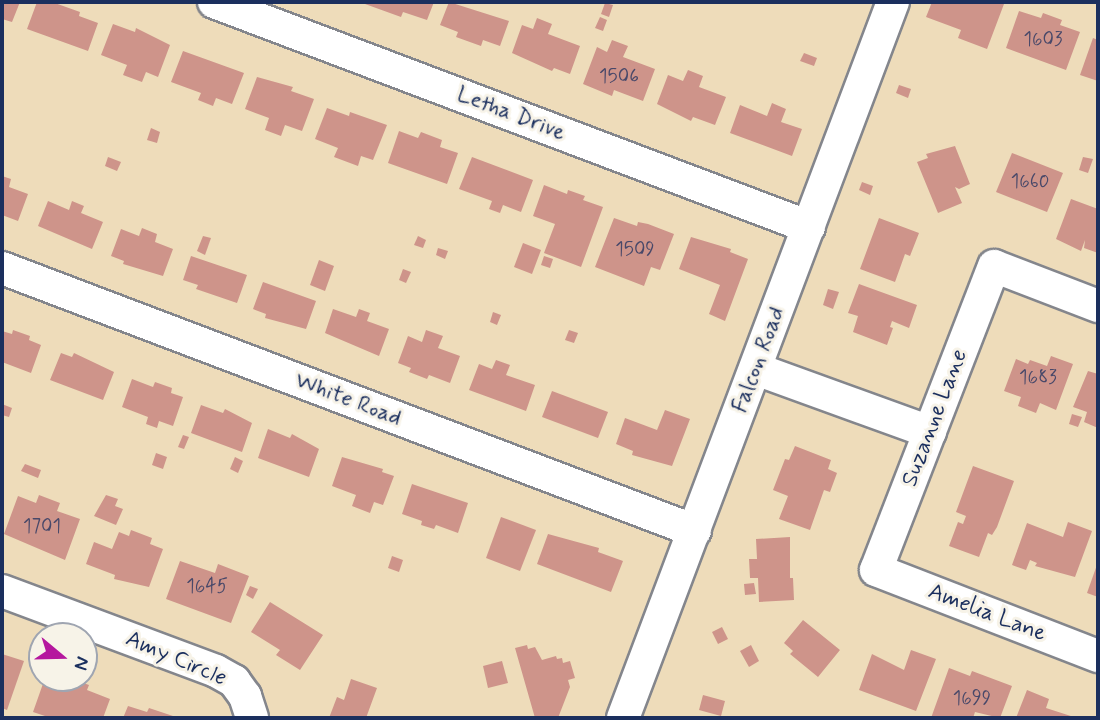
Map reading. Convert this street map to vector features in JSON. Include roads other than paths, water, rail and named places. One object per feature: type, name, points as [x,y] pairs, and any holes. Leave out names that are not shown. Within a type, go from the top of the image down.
[{"type":"street","name":"Letha Drive","points":[[214,2],[809,227]]},
{"type":"street","name":"Falcon Road","points":[[623,718],[893,2]]},
{"type":"street","name":"Suzanne Lane","points":[[876,570],[994,266],[1098,306]]},
{"type":"street","name":"White Road","points":[[2,268],[695,531]]},
{"type":"street","points":[[756,369],[930,432]]},
{"type":"street","name":"Amelia Lane","points":[[876,570],[1098,656]]},
{"type":"street","name":"Amy Circle","points":[[2,591],[216,671],[234,681],[245,696],[252,718]]}]
